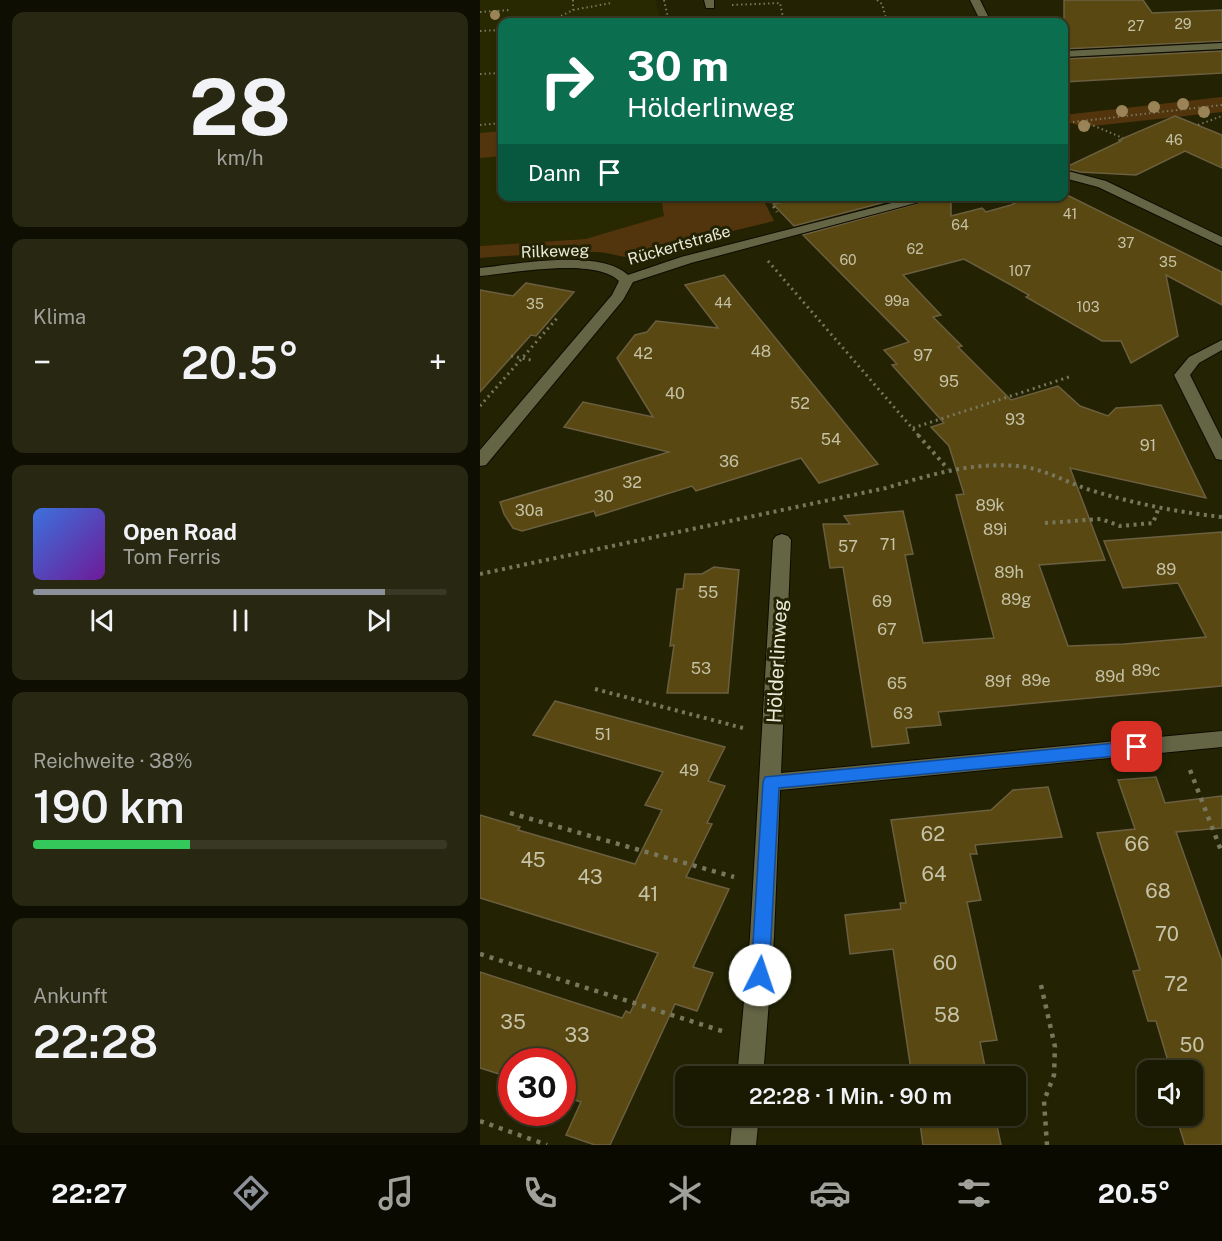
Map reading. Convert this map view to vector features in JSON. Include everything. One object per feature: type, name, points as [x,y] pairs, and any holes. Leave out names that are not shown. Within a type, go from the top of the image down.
[{"type":"street","points":[[975,0],[984,18]]},
{"type":"street","points":[[1068,54],[1222,46]]},
{"type":"street","points":[[1068,175],[1102,184],[1222,242]]},
{"type":"street","name":"Rückertstraße","points":[[480,462],[618,297],[626,285],[626,280],[686,260],[917,201]]},
{"type":"street","name":"Rilkeweg","points":[[480,272],[564,265],[595,266],[615,269],[623,274],[626,280]]},
{"type":"street","points":[[1222,344],[1194,360],[1182,375],[1222,454]]},
{"type":"street","name":"Hölderlinweg","points":[[751,1066],[765,886],[782,540]]},
{"type":"street","points":[[771,782],[1222,739]]},
{"type":"street","points":[[743,1145],[745,1126]]},
{"type":"path","points":[[573,0],[573,10]]},
{"type":"path","points":[[664,0],[668,18]]},
{"type":"path","points":[[877,0],[882,4],[886,18]]},
{"type":"path","points":[[557,18],[573,10],[611,3]]},
{"type":"path","points":[[710,3],[780,3],[783,18]]},
{"type":"path","points":[[480,12],[510,10]]},
{"type":"path","points":[[480,31],[498,30]]},
{"type":"path","points":[[480,74],[498,73]]},
{"type":"path","points":[[1068,123],[1222,105]]},
{"type":"path","points":[[1198,125],[1222,116]]},
{"type":"path","points":[[1082,121],[1123,138]]},
{"type":"path","points":[[480,125],[498,123]]},
{"type":"path","points":[[753,243],[948,469]]},
{"type":"path","points":[[480,406],[559,316]]},
{"type":"path","points":[[913,428],[1072,376]]},
{"type":"path","points":[[480,574],[886,488],[948,469],[989,465],[1020,466],[1084,488],[1159,507],[1222,517]]},
{"type":"path","points":[[1045,523],[1101,519],[1120,526],[1153,523],[1159,507]]},
{"type":"path","points":[[595,689],[773,736]]},
{"type":"path","points":[[1179,743],[1222,853]]},
{"type":"path","points":[[510,813],[765,886]]},
{"type":"path","points":[[480,954],[754,1041]]},
{"type":"path","points":[[1041,985],[1055,1047],[1054,1075],[1044,1101],[1044,1134],[1047,1145]]},
{"type":"path","points":[[480,1121],[547,1145]]},
{"type":"shaded area","points":[[480,0],[655,0],[660,18],[498,18],[498,201],[662,201],[665,216],[585,239],[480,246]]},
{"type":"shaded area","points":[[1222,97],[1222,112],[1084,127],[1068,122],[1068,115]]},
{"type":"shaded area","points":[[498,131],[498,156],[480,158],[480,133]]},
{"type":"shaded area","points":[[662,201],[764,201],[774,221],[720,234],[714,240],[661,254],[660,250],[651,251],[651,256],[644,258],[596,252],[480,258],[480,246],[585,239],[664,216]]},
{"type":"building","points":[[1064,0],[1143,0],[1152,13],[1222,10],[1222,41],[1068,49],[1068,18],[1064,18]]},
{"type":"building","points":[[1222,51],[1222,73],[1068,82],[1068,59]]},
{"type":"building","points":[[1175,116],[1222,135],[1222,168],[1185,151],[1136,175],[1080,172],[1068,169],[1068,166],[1121,141],[1119,140]]},
{"type":"building","points":[[1069,196],[1222,272],[1222,305],[1166,275],[1178,336],[1131,363],[1121,341],[1102,341],[1026,297],[1029,295],[964,259],[903,275],[941,315],[933,317],[962,346],[958,347],[1011,400],[1058,386],[1080,406],[1108,416],[1116,408],[1161,405],[1206,498],[1070,468],[1105,560],[1039,565],[1068,646],[1206,637],[1178,583],[1123,588],[1104,541],[1222,532],[1222,686],[938,712],[941,725],[906,728],[909,743],[872,747],[843,567],[830,568],[823,524],[850,524],[844,516],[903,511],[913,554],[905,555],[923,643],[994,638],[956,495],[964,494],[949,446],[931,427],[944,423],[892,365],[897,364],[884,350],[909,342],[803,235],[926,201],[951,201],[951,216],[982,208],[986,212],[1019,201],[1068,201]]},
{"type":"building","points":[[791,201],[889,201],[794,226],[773,204]]},
{"type":"building","points":[[724,275],[878,464],[819,483],[801,458],[696,491],[692,486],[596,516],[594,511],[522,531],[513,528],[500,502],[669,452],[564,427],[583,402],[653,417],[617,358],[635,335],[647,332],[656,321],[718,328],[685,285]]},
{"type":"building","points":[[526,283],[574,292],[536,336],[531,335],[480,392],[480,290],[513,296]]},
{"type":"building","points":[[714,567],[739,570],[728,693],[667,693],[674,645],[670,646],[677,589],[683,589],[685,574],[702,574]]},
{"type":"building","points":[[555,701],[725,747],[708,781],[725,786],[707,823],[712,824],[686,877],[729,889],[693,967],[713,973],[697,1011],[675,1004],[610,1145],[595,1145],[566,1135],[570,1126],[576,1126],[576,1113],[581,1102],[576,1100],[576,1048],[498,1048],[498,1074],[480,1068],[480,972],[622,1018],[626,1011],[630,1013],[658,953],[480,898],[480,815],[520,827],[518,830],[635,864],[662,810],[645,805],[663,772],[533,735]]},
{"type":"building","points":[[1156,777],[1165,803],[1222,796],[1222,828],[1176,832],[1222,961],[1222,1145],[1185,1145],[1179,1126],[1203,1126],[1203,1060],[1168,1060],[1156,1021],[1148,1021],[1133,971],[1140,970],[1097,833],[1135,829],[1118,780]]},
{"type":"building","points":[[1048,787],[1062,837],[975,845],[977,854],[970,854],[981,900],[967,902],[997,1040],[980,1042],[985,1066],[910,1066],[893,949],[850,954],[845,915],[901,909],[900,903],[906,903],[891,820],[991,810],[1013,790]]},
{"type":"building","points":[[920,1126],[997,1126],[1001,1145],[923,1145]]},
{"type":"route","points":[[760,975],[771,782],[1137,747]]}]
